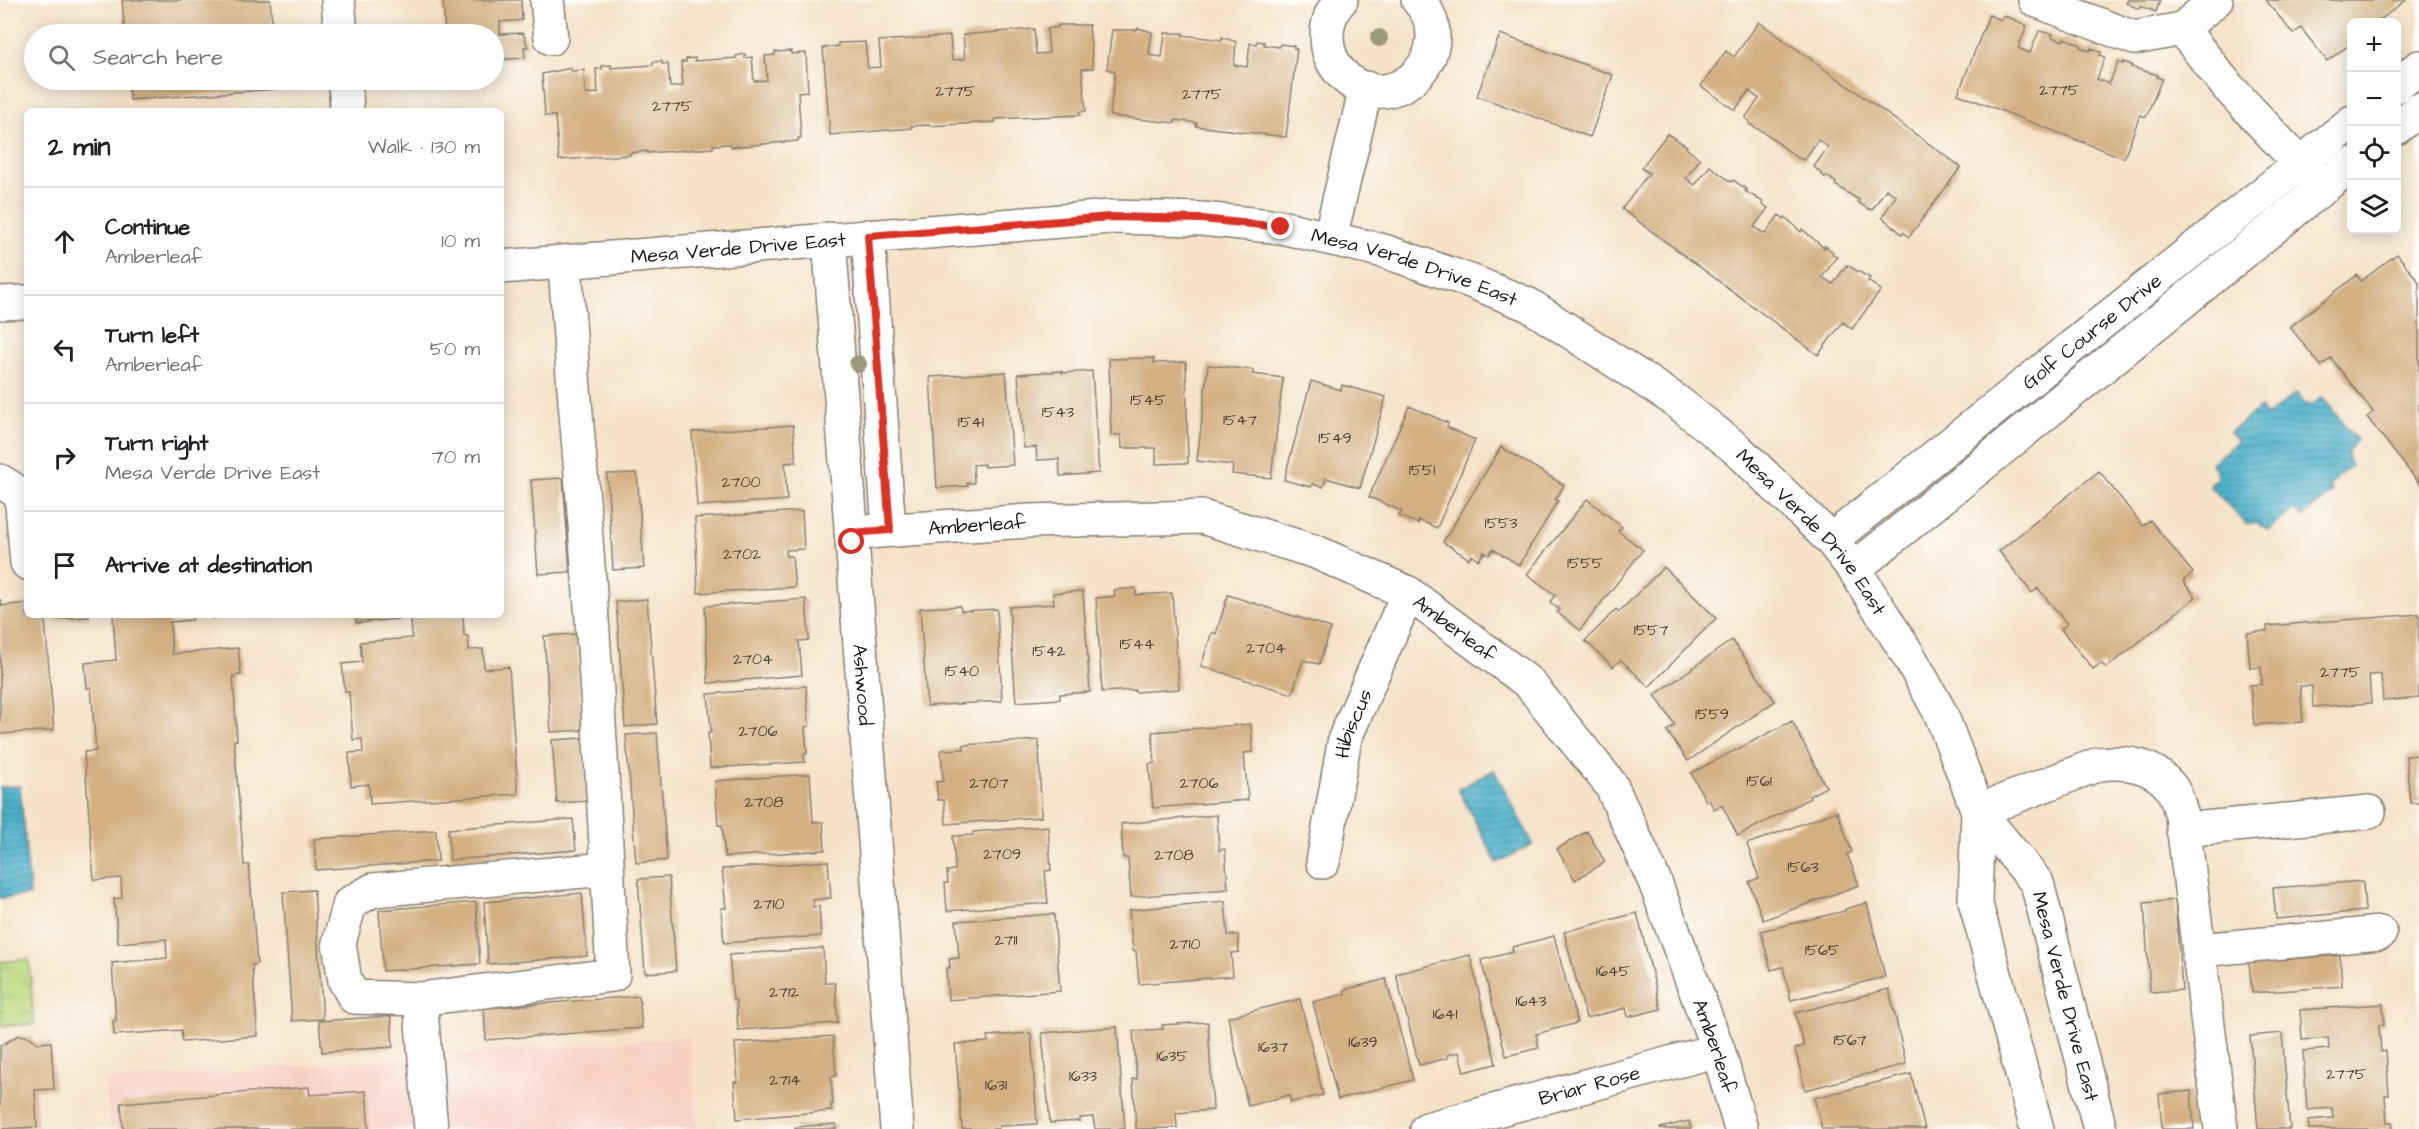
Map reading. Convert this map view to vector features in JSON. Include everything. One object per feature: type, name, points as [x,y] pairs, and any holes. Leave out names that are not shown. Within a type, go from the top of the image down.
[{"type":"street","points":[[338,0],[340,24]]},
{"type":"street","points":[[547,0],[551,38]]},
{"type":"street","points":[[1341,0],[1336,5],[1329,21],[1326,37],[1329,54],[1337,70],[1350,81],[1366,88],[1384,90],[1402,86],[1417,76],[1428,62],[1434,44],[1433,26],[1426,9],[1418,0]]},
{"type":"street","points":[[2035,0],[2134,38],[2182,29],[2216,0]]},
{"type":"street","points":[[2182,29],[2228,87],[2322,187]]},
{"type":"street","points":[[2401,83],[2419,68]]},
{"type":"street","points":[[1330,238],[1366,88]]},
{"type":"street","points":[[346,90],[347,108]]},
{"type":"street","points":[[2399,126],[2419,110]]},
{"type":"street","name":"Golf Course Drive","points":[[1831,540],[2347,126]]},
{"type":"street","name":"Golf Course Drive","points":[[1854,569],[2347,168]]},
{"type":"street","name":"Mesa Verde Drive East","points":[[504,267],[1110,217],[1214,220],[1281,227],[1395,255],[1473,282],[1529,305],[1675,400],[1738,450],[1831,540],[1854,569],[1910,658],[1941,714],[1978,811],[2037,883],[2100,1129]]},
{"type":"street","points":[[868,236],[890,530]]},
{"type":"street","name":"Ashwood","points":[[829,239],[897,1129]]},
{"type":"street","points":[[565,262],[571,373],[589,576],[608,869],[613,975],[420,999],[354,997],[345,981],[339,943],[350,903],[373,890],[608,869]]},
{"type":"street","points":[[0,303],[24,302]]},
{"type":"street","points":[[0,481],[21,494],[24,528]]},
{"type":"street","name":"Amberleaf","points":[[851,533],[1028,521],[1202,517],[1316,552],[1408,593],[1529,683],[1611,785],[1655,882],[1718,1050],[1741,1129]]},
{"type":"street","points":[[0,571],[24,569]]},
{"type":"street","name":"Hibiscus","points":[[1323,862],[1345,738],[1408,593]]},
{"type":"street","points":[[1978,811],[2099,764],[2120,761],[2155,773],[2170,786],[2182,816],[2222,1129]]},
{"type":"street","name":"Mesa Verde Drive East","points":[[1978,811],[1975,901],[2037,1129]]},
{"type":"street","points":[[2183,830],[2369,812]]},
{"type":"street","points":[[2199,950],[2380,933]]},
{"type":"street","points":[[420,999],[431,1129]]},
{"type":"street","name":"Briar Rose","points":[[1427,1129],[1718,1050]]},
{"type":"shaded area","points":[[690,1037],[697,1129],[110,1129],[105,1081]]},
{"type":"green space","points":[[29,959],[34,1024],[1,1026],[0,962]]},
{"type":"water","points":[[2296,393],[2305,404],[2313,404],[2322,397],[2357,440],[2348,452],[2351,466],[2329,485],[2332,493],[2302,517],[2295,509],[2268,530],[2257,523],[2247,525],[2210,486],[2217,477],[2216,470],[2211,463],[2237,442],[2230,432],[2260,408],[2266,416]]},
{"type":"water","points":[[1494,770],[1533,844],[1497,863],[1458,789]]},
{"type":"water","points":[[20,786],[30,895],[0,898],[0,787]]},
{"type":"building","points":[[122,0],[270,0],[272,24],[124,24]]},
{"type":"building","points":[[443,0],[521,0],[522,20],[500,22],[500,24],[444,24]]},
{"type":"building","points":[[2128,0],[2160,0],[2156,12],[2140,6],[2139,9],[2126,3]]},
{"type":"building","points":[[2266,0],[2406,0],[2382,18],[2347,18],[2347,47],[2327,61],[2301,28],[2293,34]]},
{"type":"building","points":[[1989,15],[2001,20],[2003,16],[2027,26],[2018,48],[2030,53],[2039,31],[2053,34],[2052,37],[2063,41],[2064,38],[2090,51],[2091,48],[2101,52],[2100,55],[2105,57],[2097,79],[2109,84],[2118,62],[2123,64],[2124,62],[2132,65],[2131,67],[2158,75],[2157,77],[2162,79],[2146,117],[2140,115],[2124,158],[1958,94]]},
{"type":"building","points":[[1759,22],[1961,167],[1909,237],[1882,217],[1896,196],[1886,189],[1872,210],[1865,207],[1858,202],[1859,200],[1835,185],[1836,183],[1814,167],[1828,147],[1818,140],[1804,160],[1796,157],[1767,134],[1749,124],[1750,122],[1745,118],[1759,99],[1749,91],[1735,110],[1701,86],[1726,51],[1734,57]]},
{"type":"building","points":[[1058,25],[1089,25],[1093,68],[1082,69],[1086,111],[1079,112],[1080,115],[995,119],[995,122],[911,126],[912,128],[830,135],[823,48],[838,46],[838,43],[865,42],[868,68],[881,67],[879,41],[950,36],[952,60],[965,59],[963,35],[1034,29],[1036,54],[1049,53],[1047,29],[1058,27]]},
{"type":"building","points":[[1138,28],[1152,32],[1149,55],[1162,57],[1165,33],[1183,33],[1182,35],[1222,40],[1222,37],[1236,42],[1234,65],[1247,67],[1250,43],[1256,44],[1257,41],[1264,42],[1264,45],[1294,46],[1294,49],[1297,49],[1286,137],[1196,126],[1197,123],[1175,120],[1175,123],[1110,116],[1115,71],[1107,69],[1112,30],[1137,30]]},
{"type":"building","points":[[523,33],[528,47],[524,47],[525,58],[504,59],[504,34]]},
{"type":"building","points":[[1500,34],[1613,75],[1590,137],[1477,96]]},
{"type":"building","points":[[791,51],[791,54],[806,53],[808,91],[798,92],[801,138],[798,138],[798,141],[731,147],[730,144],[713,145],[713,148],[647,153],[647,151],[630,153],[630,155],[559,160],[555,116],[545,116],[542,74],[571,68],[571,71],[584,70],[585,94],[598,93],[596,69],[602,69],[602,66],[611,65],[611,68],[653,65],[653,62],[662,61],[662,64],[668,64],[670,87],[683,86],[681,62],[686,62],[686,59],[695,58],[695,61],[736,58],[736,56],[745,54],[745,58],[752,57],[754,81],[767,80],[765,56],[775,55],[775,52]]},
{"type":"building","points":[[129,90],[264,90],[130,100]]},
{"type":"building","points":[[1667,134],[1687,146],[1686,148],[1700,159],[1686,178],[1695,185],[1710,166],[1763,202],[1762,204],[1768,208],[1754,227],[1765,234],[1779,215],[1833,252],[1832,254],[1837,257],[1822,277],[1833,284],[1847,265],[1870,278],[1868,281],[1881,290],[1852,329],[1843,322],[1818,355],[1622,209],[1649,173],[1641,168]]},
{"type":"building","points":[[2397,254],[2419,282],[2419,483],[2367,417],[2373,412],[2331,358],[2321,366],[2290,327],[2357,275],[2361,281]]},
{"type":"building","points":[[1154,358],[1154,363],[1186,362],[1188,463],[1156,464],[1156,448],[1122,448],[1121,435],[1111,435],[1109,359]]},
{"type":"building","points":[[1208,365],[1253,370],[1253,374],[1283,378],[1271,478],[1232,474],[1233,465],[1197,461]]},
{"type":"building","points":[[1062,371],[1062,373],[1092,371],[1099,473],[1060,476],[1059,459],[1037,460],[1036,447],[1024,448],[1018,374]]},
{"type":"building","points":[[1006,372],[1013,465],[984,467],[984,464],[973,465],[974,483],[967,483],[968,486],[937,488],[930,377]]},
{"type":"building","points":[[1311,381],[1341,390],[1342,385],[1386,397],[1360,488],[1326,478],[1323,487],[1312,484],[1311,487],[1284,480]]},
{"type":"building","points":[[1409,406],[1448,423],[1447,427],[1475,440],[1437,528],[1419,520],[1418,524],[1399,516],[1402,511],[1369,497]]},
{"type":"building","points":[[793,425],[796,462],[785,463],[787,500],[697,506],[692,432]]},
{"type":"building","points":[[1501,447],[1564,485],[1555,500],[1558,501],[1519,565],[1493,549],[1489,555],[1484,552],[1479,560],[1471,555],[1469,559],[1443,542]]},
{"type":"building","points":[[2099,471],[2143,526],[2150,520],[2193,573],[2183,581],[2196,597],[2106,668],[2101,663],[2093,669],[2061,629],[2067,624],[2038,588],[2032,593],[1999,551]]},
{"type":"building","points":[[637,473],[644,568],[613,570],[607,474]]},
{"type":"building","points":[[563,478],[570,572],[538,574],[531,480]]},
{"type":"building","points":[[1587,499],[1622,527],[1618,531],[1643,550],[1580,630],[1557,612],[1560,610],[1550,602],[1555,595],[1527,574]]},
{"type":"building","points":[[802,511],[804,549],[786,550],[786,556],[792,556],[795,587],[698,593],[695,518]]},
{"type":"building","points":[[1664,567],[1716,618],[1649,687],[1621,660],[1613,667],[1585,641],[1616,609],[1619,612]]},
{"type":"building","points":[[1136,588],[1136,595],[1172,593],[1179,689],[1102,692],[1096,598],[1115,596],[1114,590]]},
{"type":"building","points":[[1083,591],[1090,692],[1060,694],[1060,699],[1016,702],[1009,607],[1054,604],[1053,593]]},
{"type":"building","points":[[1228,595],[1331,628],[1319,664],[1303,660],[1292,694],[1201,666],[1212,632],[1216,634]]},
{"type":"building","points":[[0,599],[2,606],[24,603],[24,618],[74,618],[45,620],[54,730],[0,734]]},
{"type":"building","points":[[647,599],[657,724],[625,727],[616,602]]},
{"type":"building","points":[[806,599],[809,640],[799,641],[802,675],[708,683],[705,606]]},
{"type":"building","points":[[960,606],[961,611],[997,609],[1002,701],[927,706],[920,608]]},
{"type":"building","points":[[2419,614],[2419,698],[2383,701],[2381,674],[2369,675],[2371,703],[2313,707],[2312,686],[2300,686],[2303,722],[2254,725],[2250,685],[2262,684],[2261,667],[2250,668],[2247,633],[2267,631],[2267,626]]},
{"type":"building","points":[[113,618],[193,618],[170,622],[172,654],[238,648],[241,675],[233,676],[237,740],[234,740],[244,865],[249,865],[257,964],[252,965],[258,1036],[182,1042],[181,1030],[114,1035],[113,1021],[116,1021],[112,963],[167,958],[166,939],[118,943],[114,899],[122,898],[121,878],[94,880],[84,752],[96,751],[91,687],[87,688],[85,663],[116,660]]},
{"type":"building","points":[[356,618],[411,618],[356,623]]},
{"type":"building","points":[[411,618],[463,618],[464,636],[468,636],[469,650],[483,649],[484,669],[509,667],[518,794],[370,804],[369,784],[351,786],[349,753],[363,752],[362,739],[353,740],[349,692],[345,692],[342,664],[362,662],[360,642],[412,638]]},
{"type":"building","points":[[576,634],[583,730],[551,732],[544,636]]},
{"type":"building","points":[[1732,640],[1775,701],[1688,761],[1667,731],[1675,725],[1655,695]]},
{"type":"building","points":[[806,686],[809,726],[805,727],[807,754],[804,754],[805,762],[710,768],[708,733],[711,733],[708,694]]},
{"type":"building","points":[[1792,721],[1826,787],[1809,796],[1810,798],[1738,836],[1722,805],[1714,809],[1709,800],[1706,801],[1691,773]]},
{"type":"building","points":[[1251,724],[1253,752],[1244,753],[1248,800],[1153,808],[1149,764],[1155,763],[1152,732]]},
{"type":"building","points":[[657,733],[667,860],[636,863],[626,735]]},
{"type":"building","points":[[583,738],[588,801],[557,803],[552,740]]},
{"type":"building","points":[[1039,740],[1041,817],[946,824],[944,800],[938,800],[936,782],[943,781],[941,750],[964,749],[963,745]]},
{"type":"building","points":[[2419,755],[2419,803],[2410,803],[2406,756]]},
{"type":"building","points":[[810,774],[813,822],[823,822],[825,850],[725,857],[722,825],[718,825],[715,781]]},
{"type":"building","points":[[1837,811],[1852,852],[1847,854],[1859,885],[1763,920],[1749,882],[1759,878],[1747,844]]},
{"type":"building","points":[[1217,815],[1219,850],[1225,849],[1228,889],[1131,897],[1128,858],[1123,858],[1121,824]]},
{"type":"building","points":[[573,819],[576,850],[450,860],[448,829]]},
{"type":"building","points":[[1048,826],[1051,870],[1045,871],[1048,903],[947,911],[945,883],[948,883],[947,871],[955,870],[953,836],[973,835],[973,832]]},
{"type":"building","points":[[436,830],[438,861],[316,870],[314,839]]},
{"type":"building","points":[[1587,831],[1605,862],[1575,880],[1557,849]]},
{"type":"building","points":[[828,861],[831,898],[813,900],[813,907],[819,906],[821,936],[724,943],[721,908],[726,908],[722,869]]},
{"type":"building","points":[[669,877],[676,971],[645,973],[638,879]]},
{"type":"building","points":[[2363,881],[2365,911],[2276,919],[2273,888]]},
{"type":"building","points":[[314,890],[323,1019],[292,1021],[283,892]]},
{"type":"building","points":[[582,893],[587,956],[488,964],[484,902]]},
{"type":"building","points":[[2175,900],[2182,990],[2150,992],[2144,903]]},
{"type":"building","points":[[1225,901],[1228,935],[1238,935],[1239,952],[1231,953],[1233,976],[1139,984],[1129,910]]},
{"type":"building","points":[[476,902],[480,964],[383,971],[379,910]]},
{"type":"building","points":[[1867,903],[1885,977],[1791,1000],[1783,967],[1771,970],[1761,931],[1845,911],[1845,909]]},
{"type":"building","points":[[1637,913],[1661,1009],[1628,1017],[1626,1008],[1586,1018],[1564,932]]},
{"type":"building","points":[[1054,914],[1060,991],[948,1000],[946,968],[950,968],[949,959],[959,958],[956,921]]},
{"type":"building","points":[[1554,936],[1577,1023],[1536,1034],[1539,1048],[1506,1056],[1481,960],[1513,952],[1512,947]]},
{"type":"building","points":[[823,948],[825,983],[835,983],[838,1023],[738,1030],[729,955]]},
{"type":"building","points":[[1470,955],[1496,1064],[1464,1072],[1459,1052],[1447,1055],[1448,1058],[1419,1065],[1396,974]]},
{"type":"building","points":[[2340,955],[2342,986],[2252,993],[2249,962]]},
{"type":"building","points":[[1386,979],[1413,1080],[1338,1099],[1313,1002],[1345,994],[1344,990]]},
{"type":"building","points":[[1889,989],[1906,1064],[1805,1090],[1795,1049],[1804,1046],[1795,1013]]},
{"type":"building","points":[[639,996],[642,1028],[486,1040],[484,1008]]},
{"type":"building","points":[[1300,999],[1323,1095],[1291,1102],[1289,1095],[1248,1106],[1228,1017]]},
{"type":"building","points":[[2383,1004],[2384,1025],[2379,1025],[2381,1052],[2386,1051],[2389,1095],[2385,1095],[2387,1122],[2392,1122],[2393,1129],[2309,1129],[2308,1120],[2333,1118],[2332,1108],[2307,1110],[2303,1051],[2329,1049],[2328,1038],[2302,1040],[2300,1010]]},
{"type":"building","points":[[391,1016],[393,1047],[322,1052],[319,1021]]},
{"type":"building","points":[[1208,1022],[1213,1110],[1176,1113],[1177,1128],[1136,1129],[1133,1079],[1137,1079],[1133,1031],[1163,1029],[1162,1025]]},
{"type":"building","points":[[1117,1027],[1125,1129],[1095,1129],[1093,1117],[1080,1118],[1080,1121],[1050,1123],[1042,1033]]},
{"type":"building","points":[[1031,1033],[1037,1124],[999,1126],[999,1129],[962,1129],[955,1044],[988,1042],[987,1036]]},
{"type":"building","points":[[2282,1033],[2290,1129],[2258,1129],[2250,1036]]},
{"type":"building","points":[[19,1035],[30,1037],[38,1043],[51,1042],[54,1089],[35,1090],[37,1127],[0,1129],[0,1046]]},
{"type":"building","points":[[833,1036],[836,1076],[831,1077],[832,1111],[737,1119],[734,1082],[738,1082],[735,1043]]},
{"type":"building","points":[[1911,1074],[1925,1129],[1822,1129],[1814,1098]]},
{"type":"building","points":[[309,1087],[310,1095],[366,1091],[369,1129],[123,1129],[121,1103]]},
{"type":"building","points":[[2191,1091],[2194,1129],[2162,1129],[2159,1094]]},
{"type":"building","points":[[1689,1121],[1691,1129],[1660,1129],[1660,1128]]},
{"type":"building","points":[[836,1124],[836,1129],[795,1129],[795,1127]]},
{"type":"route","points":[[852,542],[851,533],[890,530],[868,236],[1110,217],[1202,219],[1281,227]]}]
